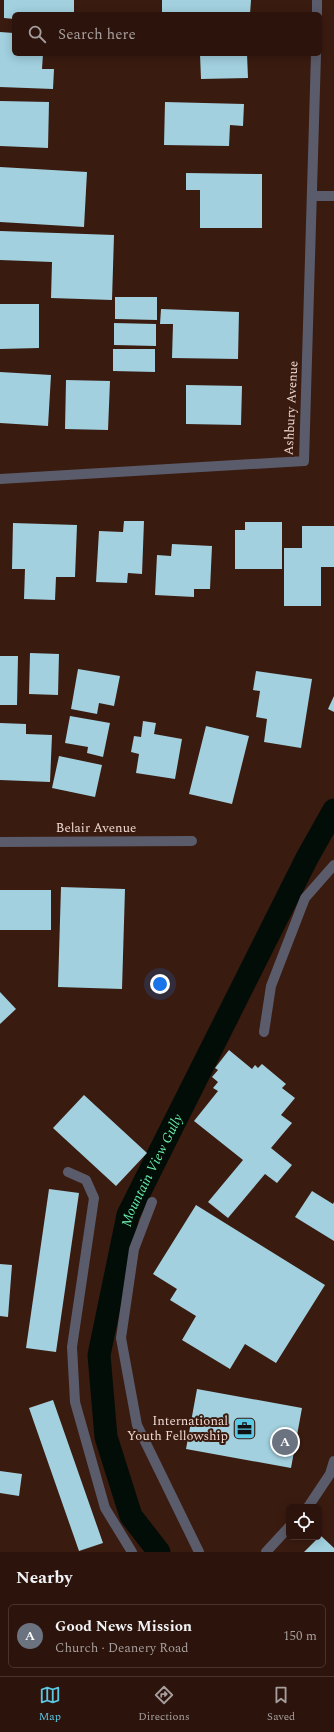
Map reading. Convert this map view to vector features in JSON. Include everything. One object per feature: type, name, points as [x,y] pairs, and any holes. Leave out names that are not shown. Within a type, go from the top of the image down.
[{"type":"street","points":[[317,0],[317,12]]},
{"type":"street","name":"Ashbury Avenue","points":[[0,479],[304,462],[316,56]]},
{"type":"street","points":[[312,196],[334,196]]},
{"type":"street","name":"Belair Avenue","points":[[0,842],[192,841]]},
{"type":"street","points":[[264,1032],[271,986],[305,898],[334,865]]},
{"type":"street","points":[[68,1172],[86,1180],[94,1198],[72,1347],[75,1402],[105,1508],[132,1552]]},
{"type":"street","points":[[152,1202],[134,1249],[121,1338],[137,1425],[198,1552]]},
{"type":"street","points":[[310,1504],[330,1474],[334,1461]]},
{"type":"street","points":[[266,1552],[286,1530]]},
{"type":"building","points":[[4,0],[74,0],[74,12],[12,12],[12,19],[4,18]]},
{"type":"building","points":[[162,0],[251,0],[250,12],[162,12]]},
{"type":"building","points":[[0,32],[12,33],[12,56],[43,56],[42,69],[54,69],[53,89],[0,87]]},
{"type":"building","points":[[200,56],[247,56],[248,78],[201,79]]},
{"type":"building","points":[[0,101],[49,102],[48,148],[0,146]]},
{"type":"building","points":[[165,102],[244,104],[243,126],[230,125],[229,146],[164,145]]},
{"type":"building","points":[[0,167],[87,172],[84,227],[0,222]]},
{"type":"building","points":[[186,173],[262,174],[262,228],[200,228],[200,190],[186,190]]},
{"type":"building","points":[[0,231],[114,235],[112,300],[51,298],[52,262],[0,260]]},
{"type":"building","points":[[115,297],[157,297],[157,320],[115,319]]},
{"type":"building","points":[[0,304],[39,304],[39,348],[0,349]]},
{"type":"building","points":[[161,309],[239,312],[238,359],[172,358],[173,324],[160,324]]},
{"type":"building","points":[[114,323],[156,324],[156,346],[114,345]]},
{"type":"building","points":[[113,349],[155,349],[155,372],[113,371]]},
{"type":"building","points":[[0,372],[51,375],[48,426],[0,423]]},
{"type":"building","points":[[66,380],[110,381],[108,430],[65,429]]},
{"type":"building","points":[[186,385],[242,386],[241,425],[186,424]]},
{"type":"building","points":[[124,521],[144,521],[142,574],[128,573],[127,583],[96,582],[99,531],[123,532]]},
{"type":"building","points":[[245,522],[282,522],[282,569],[235,569],[235,530],[245,530]]},
{"type":"building","points":[[13,523],[77,525],[75,577],[56,577],[55,600],[24,599],[25,569],[12,569]]},
{"type":"building","points":[[302,526],[334,526],[334,567],[321,567],[321,606],[284,606],[284,548],[302,548]]},
{"type":"building","points":[[172,544],[212,546],[210,589],[194,589],[194,597],[155,595],[157,555],[171,556]]},
{"type":"building","points":[[30,653],[59,654],[58,695],[29,694]]},
{"type":"building","points":[[0,656],[18,656],[17,705],[0,705]]},
{"type":"building","points":[[78,669],[120,676],[114,706],[99,703],[97,714],[71,709]]},
{"type":"building","points":[[256,671],[312,679],[301,748],[264,742],[267,719],[256,717],[260,691],[253,690]]},
{"type":"building","points":[[334,696],[334,712],[328,709]]},
{"type":"building","points":[[70,716],[110,723],[103,757],[87,753],[88,747],[65,743]]},
{"type":"building","points":[[143,721],[156,723],[154,734],[182,739],[175,779],[136,773],[139,754],[131,752],[134,736],[141,737]]},
{"type":"building","points":[[0,723],[26,724],[26,734],[52,735],[50,782],[0,780]]},
{"type":"building","points":[[206,726],[249,736],[232,804],[189,794]]},
{"type":"building","points":[[59,756],[102,765],[95,797],[52,788]]},
{"type":"building","points":[[61,887],[125,889],[122,989],[58,987]]},
{"type":"building","points":[[0,890],[51,890],[51,930],[0,930]]},
{"type":"building","points":[[0,992],[16,1009],[0,1024]]},
{"type":"building","points":[[229,1050],[252,1069],[255,1065],[258,1068],[262,1064],[286,1084],[282,1088],[295,1098],[281,1115],[292,1123],[271,1148],[292,1165],[277,1183],[265,1174],[228,1218],[208,1202],[243,1160],[194,1121],[218,1091],[213,1088],[218,1082],[212,1077],[218,1070],[215,1068]]},
{"type":"building","points":[[84,1095],[147,1153],[116,1186],[53,1128]]},
{"type":"building","points":[[49,1189],[79,1193],[56,1352],[26,1348]]},
{"type":"building","points":[[312,1191],[333,1204],[334,1202],[334,1241],[295,1217]]},
{"type":"building","points":[[196,1205],[325,1285],[276,1363],[245,1344],[230,1369],[182,1340],[196,1316],[170,1300],[177,1289],[153,1274]]},
{"type":"building","points":[[0,1264],[12,1265],[8,1317],[0,1316]]},
{"type":"building","name":"International Youth Fellowship","points":[[197,1389],[302,1408],[291,1468],[186,1449]]},
{"type":"building","points":[[53,1400],[103,1543],[79,1551],[29,1408]]},
{"type":"building","points":[[0,1471],[22,1474],[19,1496],[0,1493]]},
{"type":"building","points":[[322,1537],[334,1548],[334,1552],[304,1552],[316,1540],[322,1540]]},
{"type":"waterway","name":"Mountain View Gully","points":[[159,1552],[131,1516],[106,1437],[99,1355],[128,1215],[307,858],[334,810]]},
{"type":"place","name":"International Youth Fellowship","points":[[244,1428]]},
{"type":"place","name":"Good News Mission","points":[[285,1442]]}]
